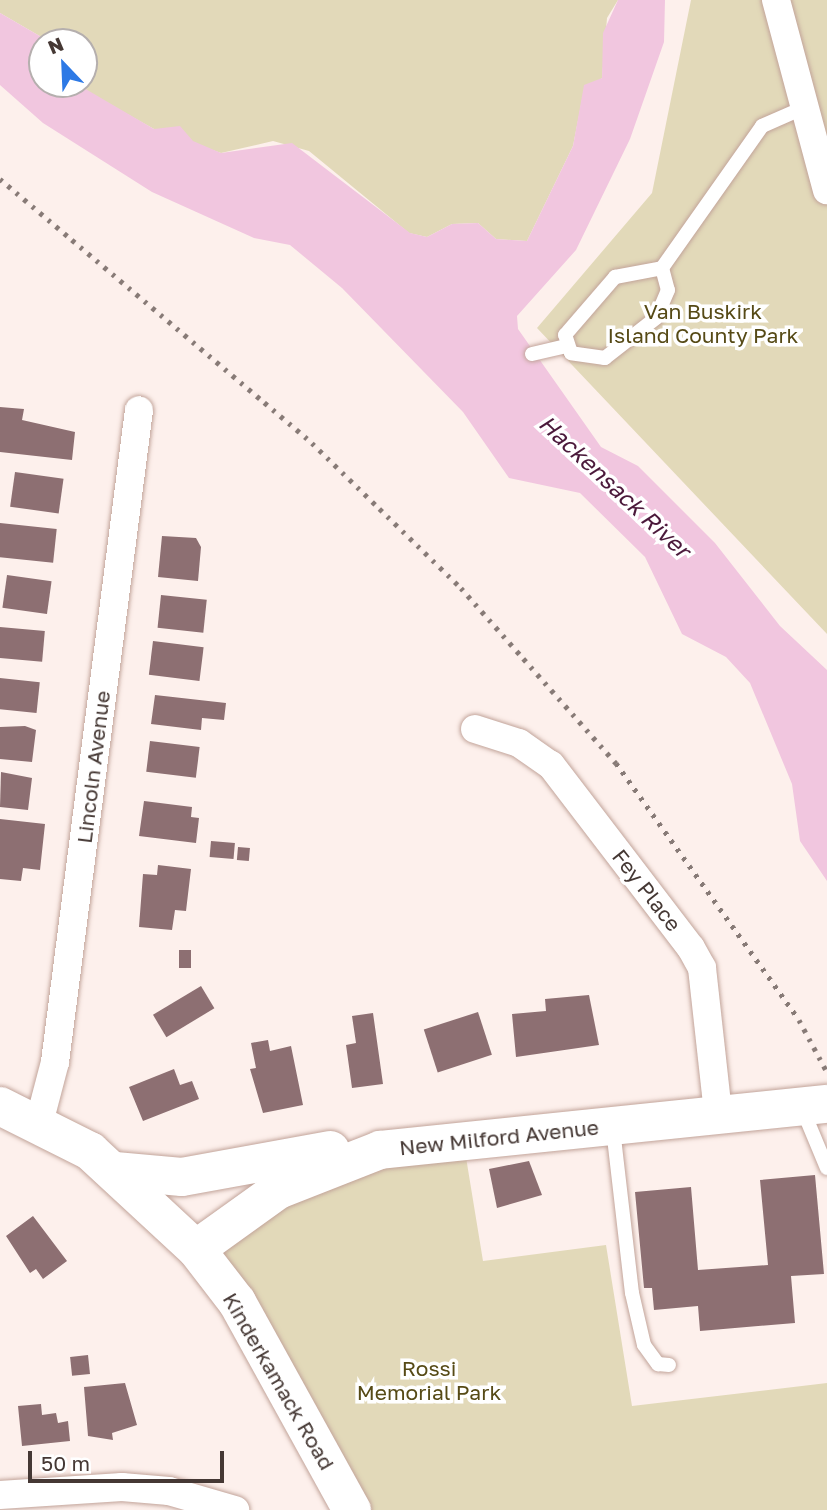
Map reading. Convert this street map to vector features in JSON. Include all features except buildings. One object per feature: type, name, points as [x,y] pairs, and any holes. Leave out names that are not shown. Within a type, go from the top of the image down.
[{"type":"main road","name":"New Milford Avenue","points":[[196,1249],[278,1190],[357,1157],[406,1145],[814,1105]]},
{"type":"main road","name":"Kinderkamack Road","points":[[0,1106],[39,1123],[115,1171],[196,1249],[237,1302],[352,1510]]},
{"type":"main road","points":[[115,1171],[181,1177],[377,1142],[406,1145]]},
{"type":"street","points":[[776,0],[827,190]]},
{"type":"street","name":"Lincoln Avenue","points":[[39,1123],[55,1062],[139,410]]},
{"type":"street","name":"Fey Place","points":[[475,729],[519,743],[551,765],[691,948],[702,968],[719,1114]]},
{"type":"street","points":[[0,1495],[122,1487],[169,1491],[235,1510]]},
{"type":"lane","points":[[662,268],[668,290],[656,318],[605,358],[571,353],[565,335],[615,277],[662,268],[762,126],[805,107]]},
{"type":"lane","points":[[533,354],[568,346]]},
{"type":"lane","points":[[814,1105],[827,1168]]},
{"type":"lane","points":[[613,1124],[632,1293],[644,1345],[658,1364],[669,1365]]},
{"type":"green space","points":[[0,0],[618,0],[607,18],[602,78],[582,100],[573,146],[527,241],[496,239],[478,223],[452,224],[427,237],[409,233],[309,151],[273,141],[221,153],[154,129],[98,98],[98,28],[28,29],[0,13]]},
{"type":"green space","name":"Van Buskirk Island County Park","points":[[691,0],[827,0],[827,634],[537,328],[652,193]]},
{"type":"green space","name":"Rossi Memorial Park","points":[[463,1139],[483,1261],[606,1245],[632,1406],[827,1383],[827,1510],[352,1510],[196,1249],[247,1210]]},
{"type":"water","name":"Hackensack River","points":[[618,0],[665,0],[664,42],[630,139],[576,250],[517,316],[518,329],[601,447],[638,466],[715,543],[780,626],[827,670],[827,881],[800,841],[792,784],[750,683],[726,657],[682,634],[645,557],[580,493],[509,478],[463,412],[342,288],[290,245],[254,238],[152,192],[43,123],[0,85],[0,13],[28,29],[28,98],[98,96],[154,129],[180,126],[193,141],[221,153],[292,143],[410,233],[427,237],[452,224],[478,223],[496,239],[527,241],[573,146],[584,85],[602,78],[603,33]]},
{"type":"railway","points":[[0,179],[312,443],[461,588],[616,763],[799,1020],[827,1072]]}]
